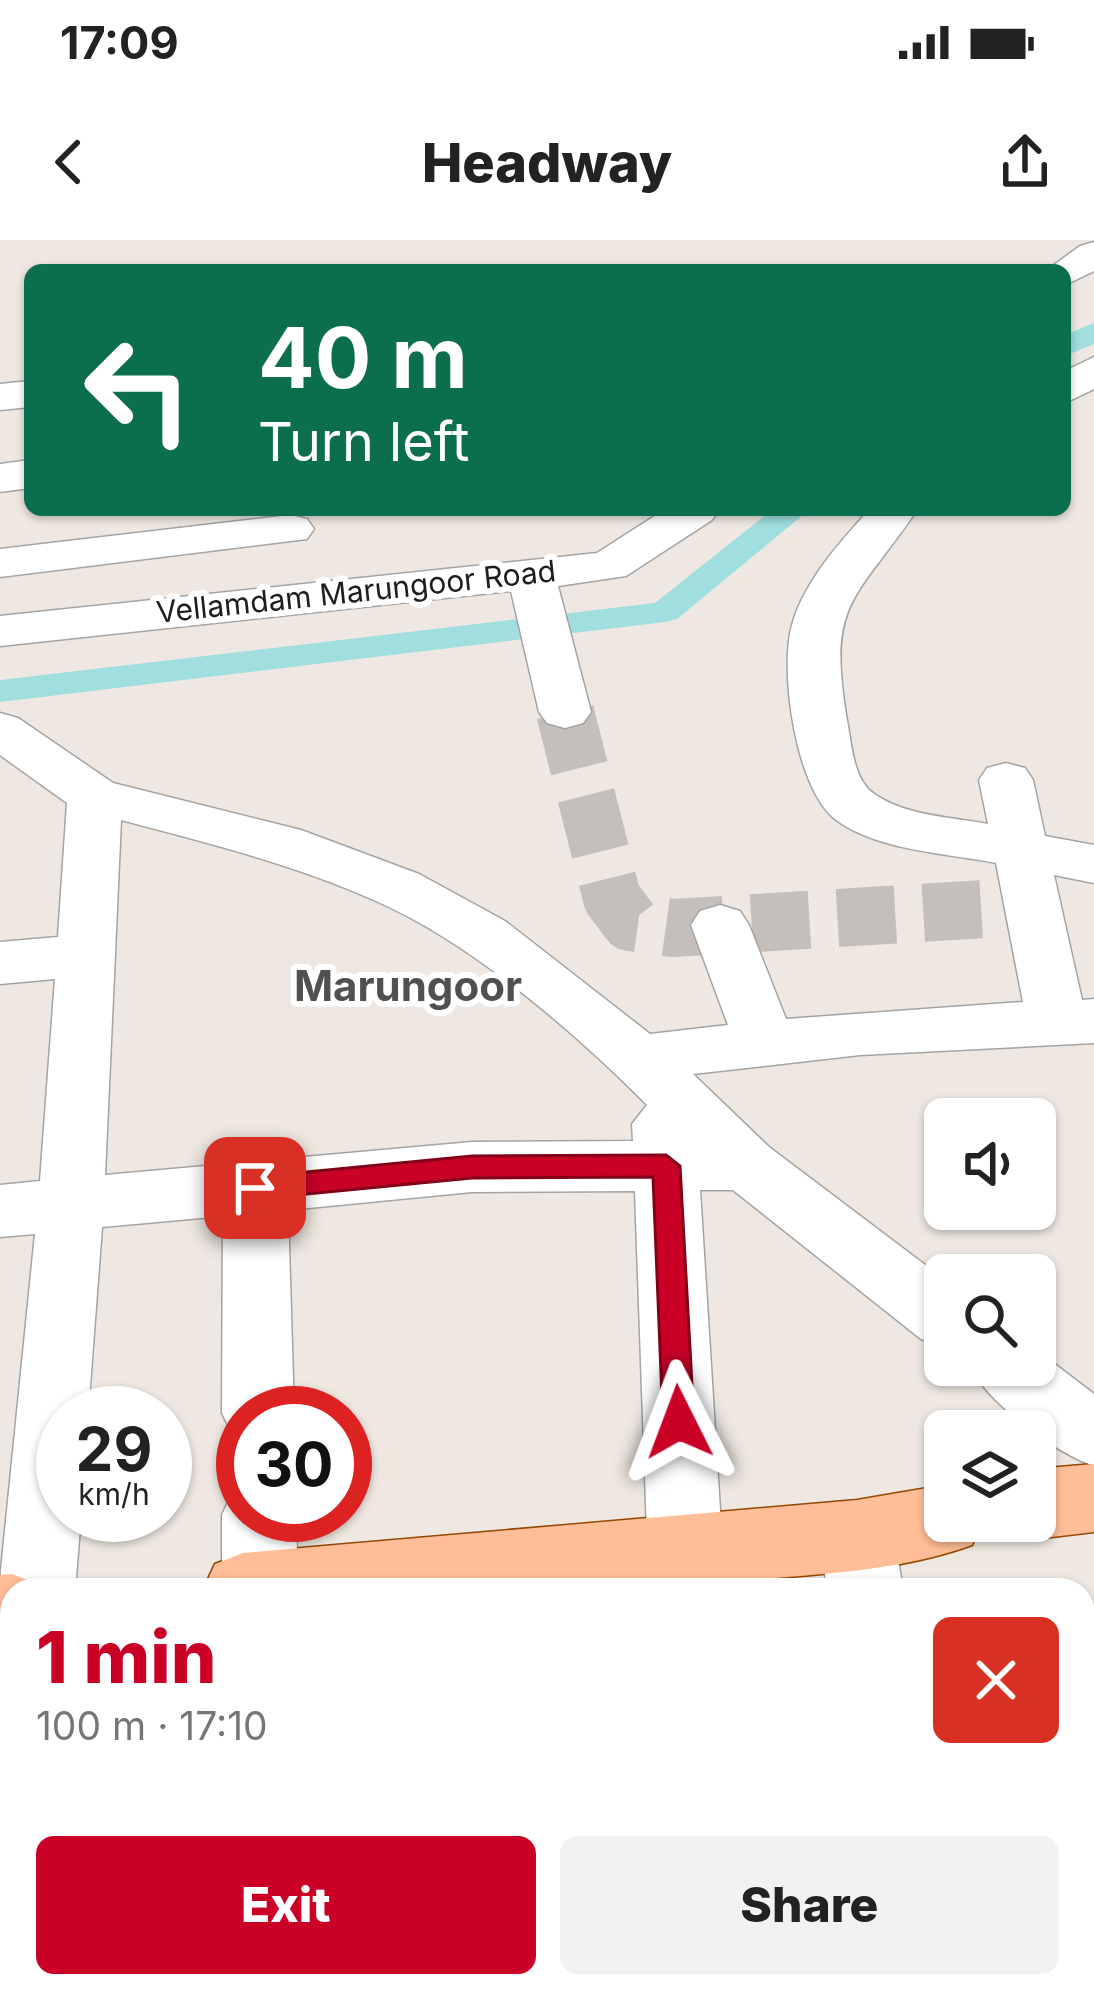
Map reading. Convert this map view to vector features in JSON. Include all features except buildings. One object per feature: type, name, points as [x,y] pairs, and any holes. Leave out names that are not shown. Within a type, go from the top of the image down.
[{"type":"main road","points":[[1056,1502],[1094,1498]]},
{"type":"main road","points":[[507,1578],[861,1563],[924,1531]]},
{"type":"street","name":"Vellamdam Marungoor Road","points":[[0,631],[308,597],[540,611],[687,516]]},
{"type":"street","points":[[888,516],[844,566],[814,629],[818,692],[836,786],[864,813],[891,824],[1094,864]]},
{"type":"street","points":[[0,563],[138,528],[288,519],[308,597]]},
{"type":"street","points":[[138,528],[149,613]]},
{"type":"street","points":[[540,611],[565,712]]},
{"type":"street","points":[[4,734],[95,796],[281,843],[399,888],[485,935],[650,1070],[746,1165],[924,1303]]},
{"type":"street","points":[[650,1070],[764,1044],[1075,1021],[1006,780]]},
{"type":"street","points":[[38,1578],[71,1204],[95,796]]},
{"type":"street","points":[[720,925],[764,1044]]},
{"type":"street","points":[[0,963],[84,955]]},
{"type":"street","points":[[650,1070],[666,1166],[686,1570]]},
{"type":"street","points":[[0,1211],[472,1167],[746,1165]]},
{"type":"street","points":[[255,1188],[258,1386]]},
{"type":"street","points":[[1031,1386],[1094,1435]]},
{"type":"street","points":[[259,1542],[260,1578]]},
{"type":"waterway","points":[[1071,344],[1094,332]]},
{"type":"waterway","points":[[0,691],[665,612],[785,516]]},
{"type":"tunnel","points":[[565,712],[612,898],[630,922],[673,928],[1035,906]]},
{"type":"district","name":"Marungoor","points":[[408,986]]},
{"type":"route","points":[[255,1188],[472,1167],[666,1166],[679,1422]]}]
